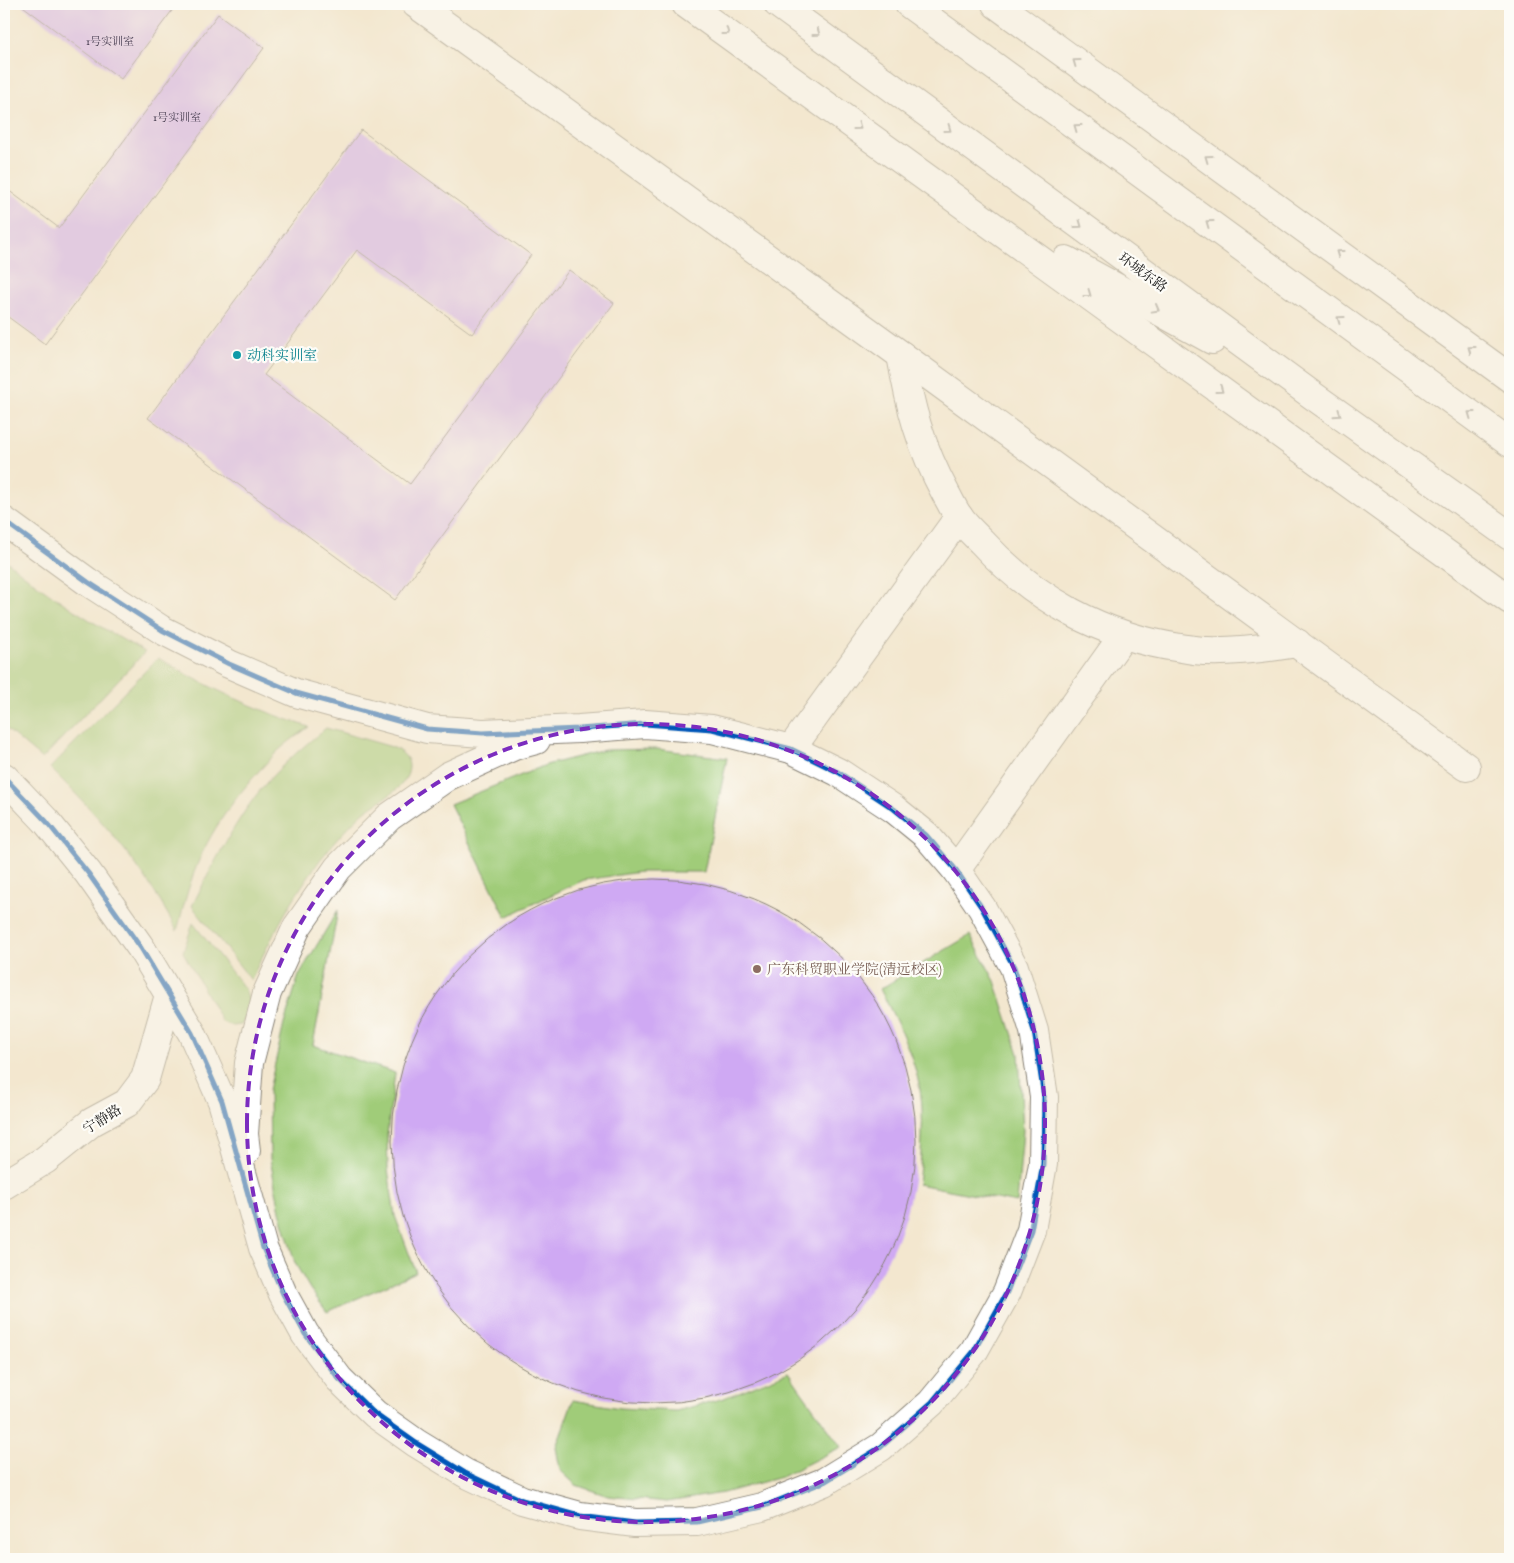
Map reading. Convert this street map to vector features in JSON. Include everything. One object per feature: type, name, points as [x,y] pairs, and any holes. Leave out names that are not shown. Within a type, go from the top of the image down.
[{"type":"street","points":[[416,4],[1466,767]]},
{"type":"street","points":[[686,4],[1510,600]]},
{"type":"street","name":"环城东路","points":[[778,4],[1312,395],[1510,536]]},
{"type":"street","points":[[909,4],[1510,443]]},
{"type":"street","points":[[996,4],[1505,375]]},
{"type":"street","points":[[960,201],[1312,395]]},
{"type":"street","points":[[901,355],[908,396],[921,441],[940,484],[959,517],[996,558],[1032,589],[1076,616],[1123,636],[1159,645],[1206,651],[1252,650],[1297,643]]},
{"type":"street","points":[[791,749],[959,517]]},
{"type":"street","points":[[4,521],[88,582],[162,630],[229,664],[296,693],[427,729],[483,733],[645,724],[712,729],[791,749],[838,772],[894,809],[926,835],[956,870],[982,908],[1014,967],[1034,1031],[1044,1097],[1043,1164],[1030,1230],[1007,1292],[974,1351],[932,1403],[881,1447],[824,1482],[762,1507],[697,1522],[635,1523],[580,1516],[522,1500],[465,1473],[416,1443],[375,1414],[339,1379],[305,1334],[283,1294],[263,1248],[222,1101],[192,1033],[141,948],[88,873],[46,821],[4,777]]},
{"type":"street","points":[[956,870],[1123,636]]},
{"type":"street","points":[[252,1206],[244,1134],[249,1063],[267,993],[297,927],[338,868],[389,817],[448,776],[465,768],[514,746],[579,729]]},
{"type":"street","name":"宁静路","points":[[4,1185],[45,1160],[92,1122],[127,1104],[145,1079],[169,995]]},
{"type":"highlighted area","points":[[645,724],[712,729],[791,749],[838,772],[926,835],[956,870],[982,908],[1014,967],[1034,1031],[1044,1097],[1043,1164],[1031,1230],[1007,1292],[974,1351],[931,1403],[881,1447],[824,1482],[762,1507],[697,1522],[635,1523],[580,1516],[522,1500],[465,1473],[375,1414],[339,1379],[305,1334],[283,1294],[263,1248],[252,1206],[244,1134],[249,1063],[267,993],[297,927],[338,868],[389,817],[448,776],[514,746],[579,729]]},
{"type":"green space","points":[[4,559],[72,609],[145,652],[42,759],[4,727]]},
{"type":"green space","points":[[158,658],[231,697],[309,727],[273,756],[251,780],[220,821],[197,865],[177,931],[136,864],[87,806],[50,768]]},
{"type":"green space","points":[[326,728],[396,749],[408,760],[408,773],[405,780],[395,791],[363,813],[328,850],[286,912],[251,980],[192,906],[226,841],[256,795],[281,768]]},
{"type":"green space","points":[[657,749],[727,758],[704,872],[640,872],[584,880],[506,917],[450,804],[546,765],[605,750]]},
{"type":"green space","points":[[338,910],[313,1045],[395,1073],[387,1135],[388,1169],[395,1216],[416,1272],[327,1312],[310,1289],[295,1263],[280,1211],[270,1159],[269,1090],[284,1024],[299,975]]},
{"type":"green space","points":[[193,923],[245,989],[249,1008],[247,1016],[241,1025],[232,1026],[222,1022],[183,952]]},
{"type":"green space","points":[[970,935],[995,981],[1019,1054],[1023,1131],[1017,1203],[918,1184],[922,1127],[920,1092],[913,1062],[880,989]]},
{"type":"green space","points":[[788,1372],[841,1447],[781,1477],[723,1493],[667,1502],[608,1496],[576,1485],[560,1470],[556,1447],[573,1400],[620,1408],[676,1411],[724,1398]]},
{"type":"building","points":[[20,4],[177,4],[121,79]]},
{"type":"building","points":[[218,14],[264,48],[45,344],[4,314],[4,187],[59,228]]},
{"type":"building","name":"动科实训室","points":[[361,130],[531,255],[472,334],[357,250],[264,375],[410,484],[569,270],[614,303],[395,600],[148,418]]},
{"type":"building","points":[[654,879],[680,880],[705,884],[730,890],[754,899],[800,923],[839,956],[872,995],[896,1041],[905,1065],[911,1090],[915,1115],[915,1167],[911,1192],[905,1217],[896,1241],[872,1287],[839,1326],[800,1359],[754,1383],[730,1392],[705,1398],[680,1402],[654,1403],[628,1402],[603,1398],[578,1392],[554,1383],[508,1359],[469,1326],[436,1287],[412,1241],[403,1217],[397,1192],[393,1167],[392,1141],[393,1115],[397,1090],[403,1065],[412,1041],[436,995],[469,956],[508,923],[554,899],[578,890],[603,884],[628,880]]},
{"type":"cycle path","points":[[4,521],[88,582],[162,630],[229,664],[296,693],[427,729],[483,733],[645,724],[712,729],[791,749],[838,772],[894,809],[926,835],[956,870],[982,908],[1014,967],[1034,1031],[1044,1097],[1043,1164],[1031,1230],[1007,1292],[974,1351],[931,1403],[881,1447],[824,1482],[762,1507],[697,1522],[635,1523],[580,1516],[522,1500],[465,1473],[416,1443],[375,1414],[339,1379],[305,1334],[283,1294],[263,1248],[222,1101],[192,1033],[141,948],[88,873],[46,821],[4,777]]},
{"type":"place","name":"动科实训室","points":[[237,355]]},
{"type":"place","name":"广东科贸职业学院(清远校区)","points":[[757,969]]}]
